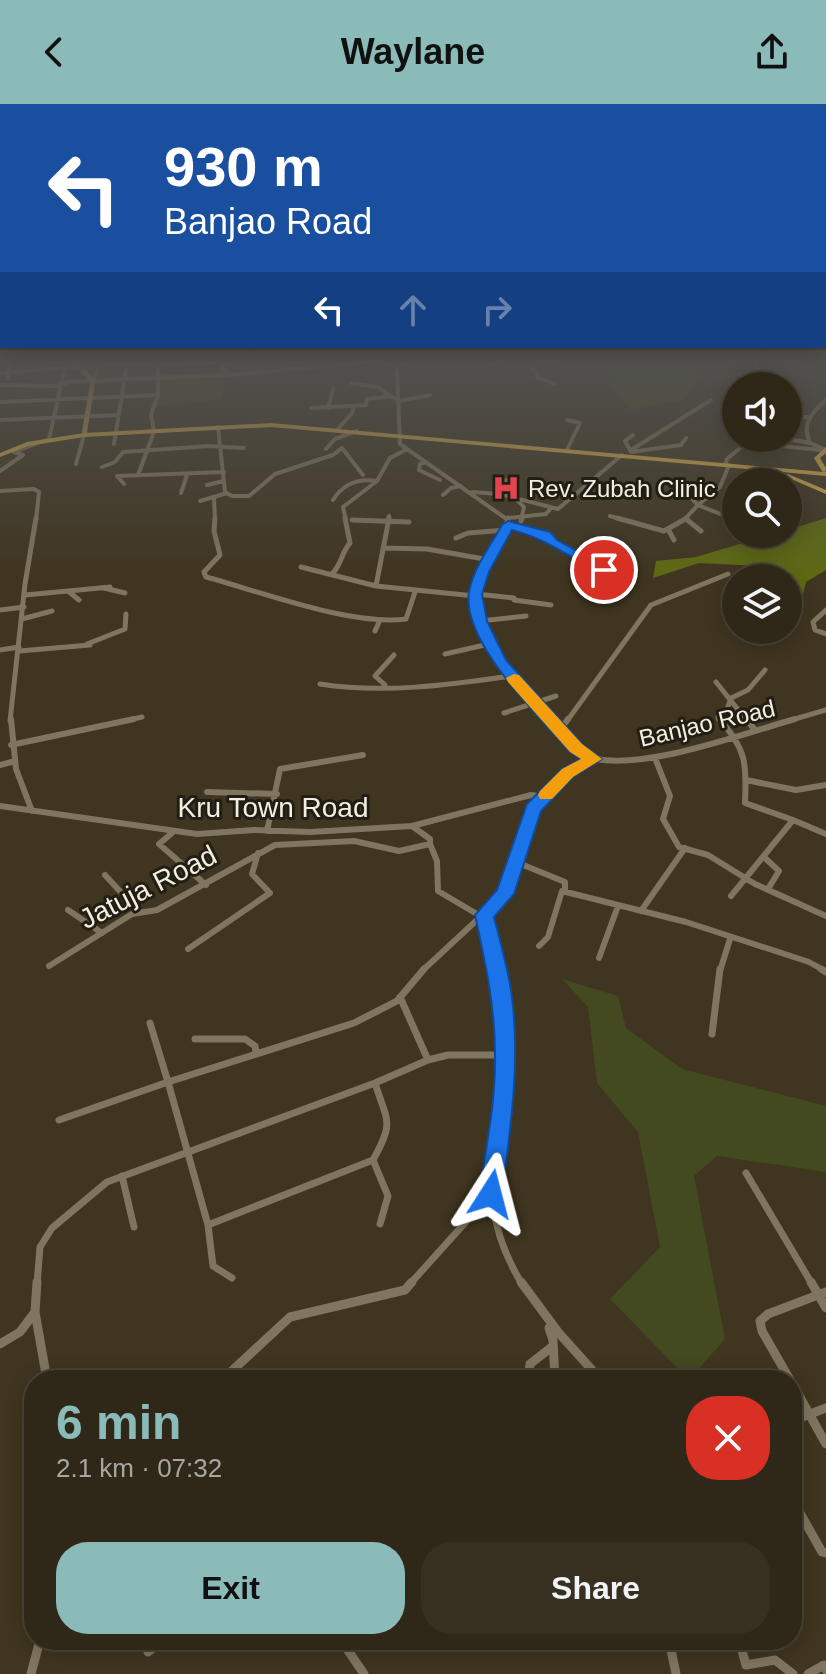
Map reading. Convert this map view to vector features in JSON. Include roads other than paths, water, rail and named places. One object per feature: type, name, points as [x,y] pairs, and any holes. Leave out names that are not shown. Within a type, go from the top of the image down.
[{"type":"highway","points":[[0,455],[49,439],[84,435],[115,440],[165,431]]},
{"type":"highway","points":[[360,431],[622,455],[631,452],[789,475],[826,492]]},
{"type":"highway","points":[[729,465],[825,472],[819,458],[824,450]]},
{"type":"street","points":[[49,439],[50,431]]},
{"type":"street","points":[[115,440],[116,431]]},
{"type":"street","points":[[218,431],[227,493]]},
{"type":"street","points":[[326,449],[335,439],[356,431]]},
{"type":"street","points":[[401,431],[400,444],[472,492],[509,525],[545,535],[552,543],[604,570],[613,567]]},
{"type":"street","points":[[567,450],[576,431]]},
{"type":"street","points":[[631,452],[663,431]]},
{"type":"street","points":[[808,431],[810,443]]},
{"type":"street","points":[[138,475],[154,432]]},
{"type":"street","points":[[76,464],[84,435]]},
{"type":"street","points":[[631,452],[625,441],[633,435]]},
{"type":"street","points":[[631,452],[681,445],[686,438]]},
{"type":"street","points":[[802,440],[824,450]]},
{"type":"street","points":[[102,467],[115,462],[123,452],[244,448]]},
{"type":"street","points":[[200,501],[227,493],[249,496],[275,474],[333,455],[342,448],[363,475]]},
{"type":"street","points":[[802,448],[824,450]]},
{"type":"street","points":[[332,574],[342,563],[343,551],[350,543],[343,507],[377,481],[390,458],[407,449]]},
{"type":"street","points":[[0,471],[23,455],[11,451]]},
{"type":"street","points":[[610,516],[657,531],[668,529],[686,519],[720,487],[729,465],[727,459],[735,452]]},
{"type":"street","points":[[472,492],[499,494],[558,509],[622,455]]},
{"type":"street","points":[[426,462],[420,464],[419,470],[440,480]]},
{"type":"street","points":[[124,484],[117,476],[224,472]]},
{"type":"street","points":[[181,493],[187,475]]},
{"type":"street","points":[[333,500],[339,490],[360,479],[377,481]]},
{"type":"street","points":[[499,494],[506,480]]},
{"type":"street","points":[[207,485],[224,481]]},
{"type":"street","points":[[443,495],[456,486],[463,486]]},
{"type":"street","points":[[0,491],[34,489],[39,492],[10,724],[11,744],[24,800],[32,811]]},
{"type":"street","points":[[214,498],[214,531],[220,555],[203,575],[254,590],[400,622],[406,619],[415,592]]},
{"type":"street","points":[[515,498],[524,507],[523,518]]},
{"type":"street","points":[[692,499],[698,505],[722,515]]},
{"type":"street","points":[[456,538],[546,514],[551,508]]},
{"type":"street","points":[[376,586],[389,516]]},
{"type":"street","points":[[523,518],[509,525],[490,560],[476,595],[480,621],[489,644],[511,676],[576,748],[594,759]]},
{"type":"street","points":[[686,519],[701,531]]},
{"type":"street","points":[[352,520],[409,522]]},
{"type":"street","points":[[668,529],[674,540]]},
{"type":"street","points":[[383,548],[427,549],[490,560]]},
{"type":"street","points":[[301,567],[376,586],[415,592],[476,595],[551,605]]},
{"type":"street","points":[[560,730],[651,605],[722,576]]},
{"type":"street","points":[[25,595],[107,587],[125,593]]},
{"type":"street","points":[[68,591],[79,600]]},
{"type":"street","points":[[0,610],[24,607]]},
{"type":"street","points":[[826,610],[813,622],[815,630],[826,634]]},
{"type":"street","points":[[22,619],[52,611]]},
{"type":"street","points":[[0,650],[87,645],[125,629],[126,614]]},
{"type":"street","points":[[480,621],[526,616]]},
{"type":"street","points":[[375,631],[380,620]]},
{"type":"street","points":[[445,654],[489,644]]},
{"type":"street","points":[[388,687],[375,676],[394,655]]},
{"type":"street","points":[[765,670],[748,690],[731,698],[727,709],[718,717],[736,736],[746,754],[745,803],[826,834]]},
{"type":"street","points":[[320,684],[351,689],[465,683],[511,676]]},
{"type":"street","points":[[716,682],[755,730]]},
{"type":"street","points":[[387,697],[388,687]]},
{"type":"street","points":[[504,713],[556,696]]},
{"type":"street","name":"Banjao Road","points":[[594,759],[655,758],[826,710]]},
{"type":"street","points":[[0,744],[142,717]]},
{"type":"street","points":[[0,726],[10,724]]},
{"type":"street","points":[[267,831],[280,769],[374,757]]},
{"type":"street","points":[[655,758],[670,796],[663,819],[679,847],[708,853],[746,879],[826,916]]},
{"type":"street","points":[[59,1120],[378,1013],[400,997],[427,965],[505,894],[533,808],[567,773],[594,759]]},
{"type":"street","points":[[0,765],[15,761]]},
{"type":"street","points":[[746,780],[796,790],[826,785]]},
{"type":"street","points":[[207,792],[277,794]]},
{"type":"street","name":"Kru Town Road","points":[[0,806],[177,832],[310,832],[412,826],[531,795],[544,797]]},
{"type":"street","points":[[731,896],[793,820]]},
{"type":"street","points":[[412,826],[430,839],[436,853],[441,874],[438,891],[483,916],[501,990],[506,1055],[491,1194],[499,1241],[548,1324],[592,1370]]},
{"type":"street","points":[[177,832],[165,836],[159,844],[206,885]]},
{"type":"street","name":"Jatuja Road","points":[[49,966],[139,912],[157,910],[275,845],[354,841],[399,851],[430,844]]},
{"type":"street","points":[[641,911],[685,848]]},
{"type":"street","points":[[188,949],[270,893],[252,874],[258,853]]},
{"type":"street","points":[[765,858],[779,871],[768,889]]},
{"type":"street","points":[[516,862],[565,882],[565,892]]},
{"type":"street","points":[[105,875],[139,912]]},
{"type":"street","points":[[539,946],[548,937],[562,891],[686,922],[730,939],[809,962],[826,972]]},
{"type":"street","points":[[599,958],[618,906]]},
{"type":"street","points":[[68,910],[102,933]]},
{"type":"street","points":[[712,1034],[718,977],[730,939]]},
{"type":"street","points":[[400,997],[428,1060]]},
{"type":"street","points":[[150,1023],[208,1225],[213,1266],[232,1278]]},
{"type":"street","points":[[195,1039],[245,1039],[255,1046],[256,1052]]},
{"type":"street","points":[[45,1370],[35,1312],[40,1247],[52,1228],[107,1182],[375,1083],[428,1060],[448,1055],[506,1055]]},
{"type":"street","points":[[208,1225],[373,1160],[388,1135],[390,1117],[378,1098],[375,1083]]},
{"type":"street","points":[[373,1160],[388,1196],[380,1224]]},
{"type":"street","points":[[746,1173],[822,1293],[826,1308]]},
{"type":"street","points":[[122,1176],[134,1227]]},
{"type":"street","points":[[233,1370],[290,1317],[405,1290],[491,1194]]},
{"type":"street","points":[[785,1370],[762,1331],[760,1321],[768,1314],[822,1293]]},
{"type":"street","points":[[0,1344],[20,1332],[35,1312]]},
{"type":"street","points":[[548,1324],[554,1370]]},
{"type":"street","points":[[529,1370],[530,1364],[553,1346]]},
{"type":"street","points":[[802,1393],[820,1412],[826,1444]]},
{"type":"street","points":[[802,1517],[822,1552],[826,1553]]},
{"type":"street","points":[[31,1674],[37,1650]]},
{"type":"street","points":[[348,1650],[364,1674]]},
{"type":"street","points":[[671,1650],[676,1674]]},
{"type":"street","points":[[742,1650],[746,1665],[775,1660],[793,1674]]},
{"type":"street","points":[[808,1674],[825,1665]]},
{"type":"place","name":"Rev. Zubah Clinic","points":[[506,488]]}]
